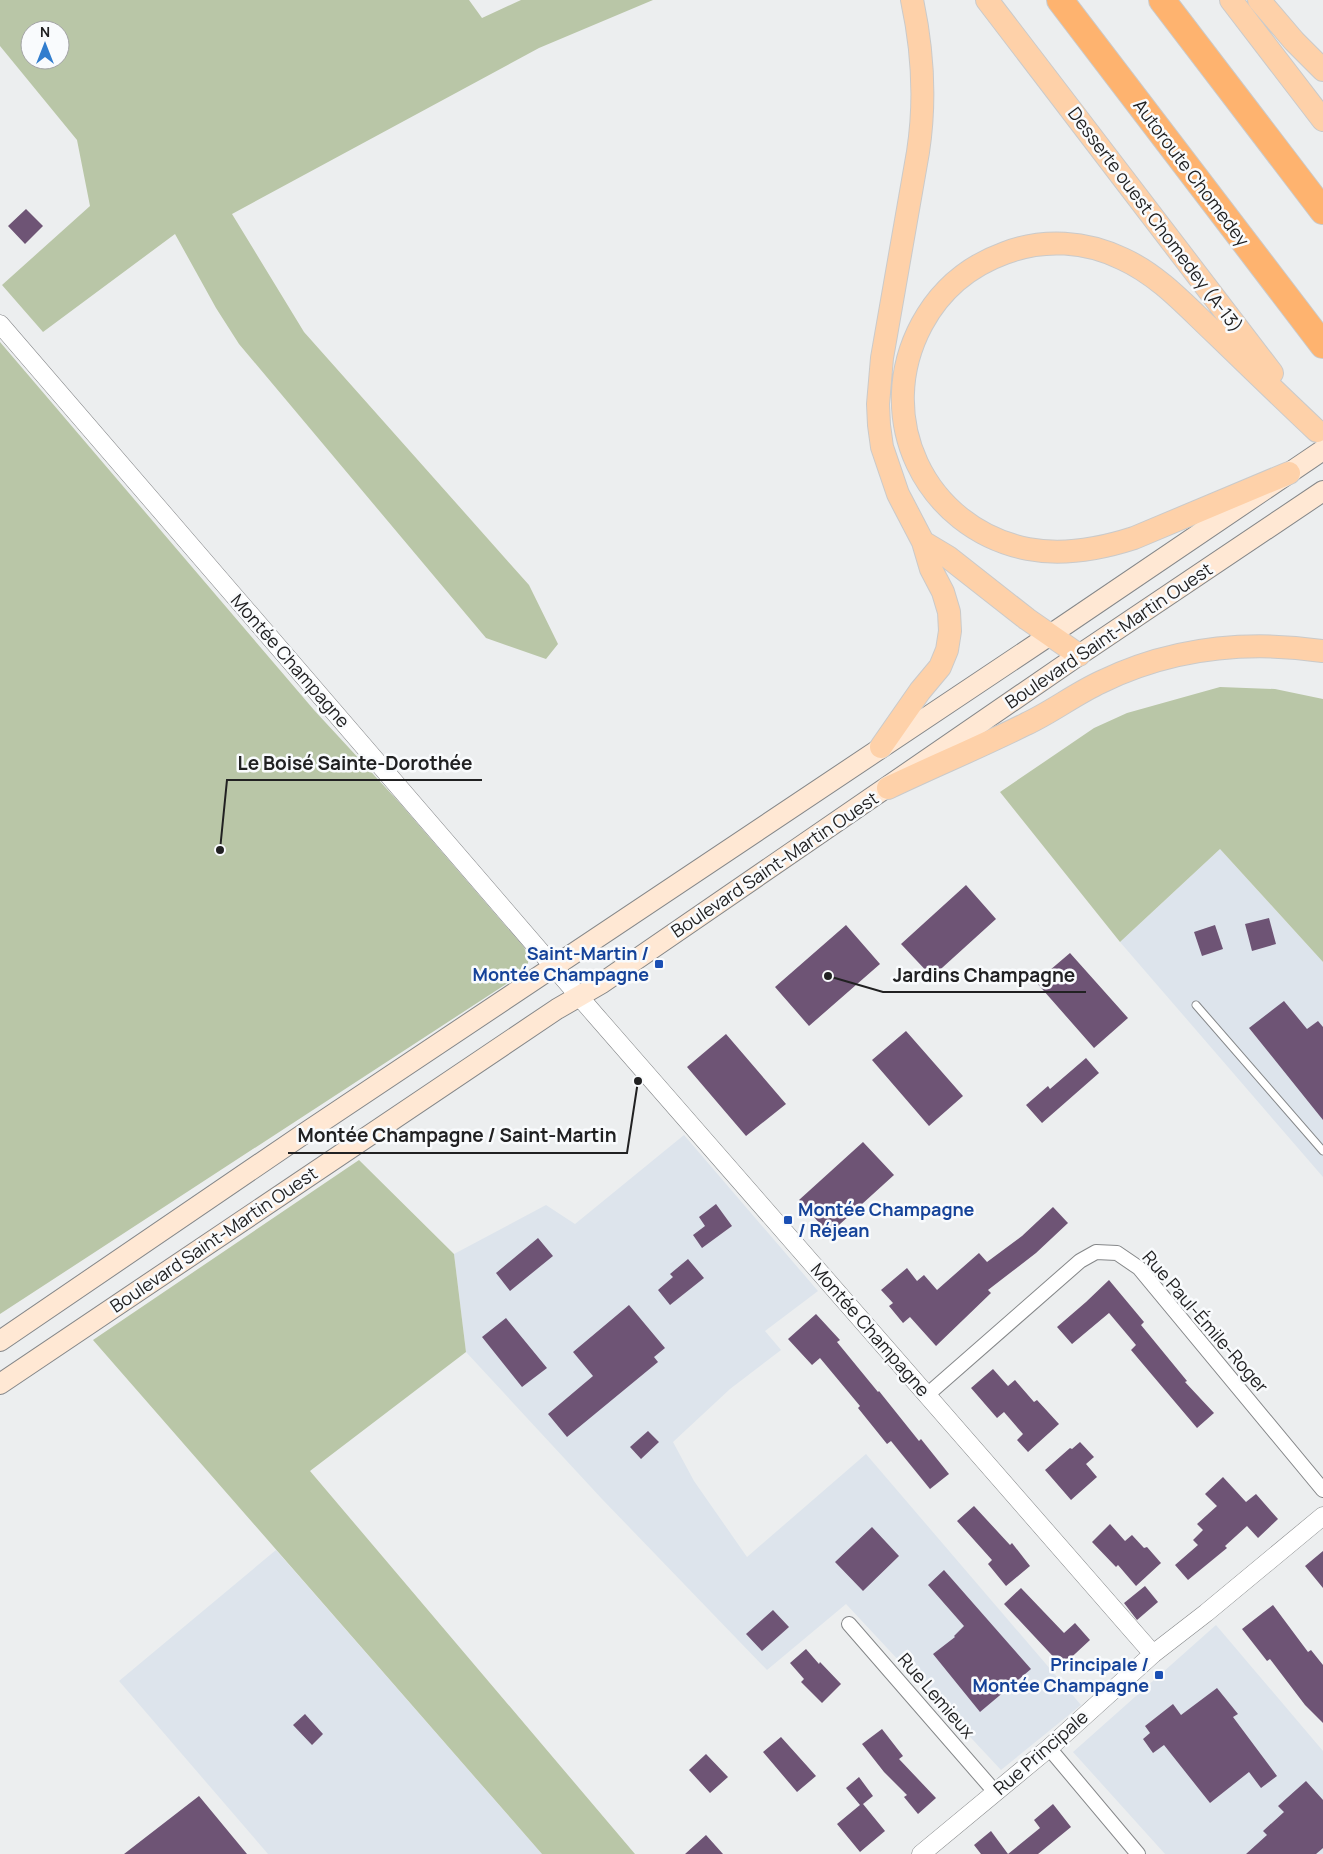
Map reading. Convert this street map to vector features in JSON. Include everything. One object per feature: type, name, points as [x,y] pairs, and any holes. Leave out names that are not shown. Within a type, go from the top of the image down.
[{"type":"highway","name":"Autoroute Chomedey","points":[[1060,0],[1323,345]]},
{"type":"highway","points":[[1162,0],[1323,211]]},
{"type":"main road","points":[[881,747],[920,691],[940,667],[949,640],[950,622],[943,592],[931,569],[923,542],[906,512],[891,477],[880,436],[878,404],[882,358],[922,118],[920,39],[912,0]]},
{"type":"main road","name":"Desserte ouest Chomedey (A-13)","points":[[987,0],[1321,440]]},
{"type":"main road","points":[[1231,0],[1323,120]]},
{"type":"main road","points":[[1259,0],[1323,70]]},
{"type":"main road","points":[[1289,472],[1143,534],[1114,544],[1083,551],[1057,552],[1031,550],[1006,543],[979,531],[956,515],[937,496],[913,456],[905,426],[903,401],[904,377],[911,347],[934,304],[957,280],[971,269],[997,256],[1024,247],[1054,243],[1080,245],[1123,259],[1154,277],[1185,304],[1321,440]]},
{"type":"main road","name":"Boulevard Saint-Martin Ouest","points":[[0,1340],[554,966],[1050,635],[1289,472],[1321,440]]},
{"type":"main road","name":"Boulevard Saint-Martin Ouest","points":[[0,1384],[515,1036],[602,982],[888,788],[1079,655],[1316,496]]},
{"type":"main road","points":[[923,542],[948,557],[1019,613],[1079,655]]},
{"type":"main road","points":[[888,788],[1027,724],[1068,699],[1114,675],[1149,663],[1185,654],[1237,646],[1274,646],[1323,651]]},
{"type":"street","name":"Montée Champagne","points":[[0,324],[579,996],[1153,1654]]},
{"type":"street","name":"Rue Paul-Émile-Roger","points":[[927,1396],[1080,1261],[1096,1252],[1117,1254],[1139,1268],[1323,1490]]},
{"type":"street","name":"Rue Principale","points":[[920,1854],[1049,1748],[1153,1654],[1323,1516]]},
{"type":"street","name":"Rue Lemieux","points":[[849,1624],[995,1792]]},
{"type":"street","points":[[1049,1748],[1138,1854]]},
{"type":"lane","points":[[1196,1005],[1323,1151]]},
{"type":"shaded area","points":[[1220,849],[1323,962],[1323,1177],[1120,942]]},
{"type":"shaded area","points":[[684,1135],[818,1291],[765,1331],[781,1350],[730,1389],[673,1442],[694,1481],[747,1557],[866,1454],[1081,1705],[1001,1770],[846,1604],[767,1670],[602,1499],[466,1352],[454,1254],[546,1205],[575,1224]]},
{"type":"shaded area","points":[[276,1550],[542,1854],[268,1854],[119,1681]]},
{"type":"shaded area","points":[[1216,1625],[1323,1751],[1323,1854],[1165,1854],[1073,1752]]},
{"type":"green space","points":[[0,0],[469,0],[482,18],[521,0],[653,0],[539,48],[232,214],[304,332],[529,585],[558,644],[546,659],[486,638],[239,344],[216,308],[175,234],[43,332],[2,285],[90,206],[77,140],[0,46]]},
{"type":"green space","points":[[0,342],[314,710],[398,801],[523,946],[528,961],[526,968],[520,975],[0,1314]]},
{"type":"green space","points":[[1220,687],[1275,689],[1323,699],[1323,962],[1220,849],[1120,942],[1000,792],[1094,728],[1127,713]]},
{"type":"green space","points":[[359,1160],[454,1254],[466,1352],[310,1471],[635,1854],[542,1854],[93,1340]]},
{"type":"building","points":[[26,209],[43,226],[25,244],[8,226]]},
{"type":"building","points":[[966,885],[996,919],[932,977],[901,944]]},
{"type":"building","points":[[1269,918],[1276,944],[1252,951],[1245,924]]},
{"type":"building","points":[[846,925],[880,964],[809,1026],[775,987]]},
{"type":"building","points":[[1215,925],[1223,949],[1202,956],[1194,932]]},
{"type":"building","points":[[1070,953],[1128,1018],[1094,1048],[1036,982]]},
{"type":"building","points":[[1284,1001],[1307,1029],[1318,1021],[1323,1027],[1323,1120],[1249,1028]]},
{"type":"building","points":[[906,1031],[963,1096],[929,1126],[872,1060]]},
{"type":"building","points":[[726,1034],[786,1104],[746,1136],[687,1067]]},
{"type":"building","points":[[1086,1058],[1099,1073],[1042,1123],[1026,1105],[1048,1086],[1050,1089]]},
{"type":"building","points":[[863,1142],[894,1175],[829,1234],[799,1200]]},
{"type":"building","points":[[716,1204],[732,1226],[702,1248],[693,1235],[705,1226],[699,1217]]},
{"type":"building","points":[[1053,1207],[1068,1223],[1036,1253],[988,1290],[991,1293],[936,1346],[910,1317],[903,1323],[889,1306],[893,1303],[881,1290],[907,1268],[917,1281],[924,1275],[937,1290],[979,1253],[987,1262],[1022,1236]]},
{"type":"building","points":[[538,1238],[553,1256],[510,1291],[496,1273]]},
{"type":"building","points":[[688,1259],[704,1278],[670,1305],[658,1290],[673,1277],[670,1274]]},
{"type":"building","points":[[1109,1280],[1144,1322],[1141,1325],[1187,1381],[1185,1382],[1214,1413],[1197,1428],[1131,1350],[1136,1345],[1109,1313],[1072,1344],[1057,1327]]},
{"type":"building","points":[[629,1305],[665,1348],[654,1357],[658,1362],[567,1437],[548,1414],[593,1376],[573,1352]]},
{"type":"building","points":[[816,1314],[840,1340],[837,1342],[878,1392],[919,1441],[921,1439],[949,1474],[930,1489],[891,1441],[887,1444],[858,1408],[860,1406],[820,1358],[812,1365],[788,1339]]},
{"type":"building","points":[[506,1318],[547,1368],[522,1387],[482,1337]]},
{"type":"building","points":[[993,1369],[1008,1386],[1015,1380],[1034,1402],[1037,1400],[1059,1424],[1028,1452],[1017,1440],[1023,1434],[1004,1412],[997,1418],[971,1388]]},
{"type":"building","points":[[648,1431],[659,1442],[641,1459],[630,1447]]},
{"type":"building","points":[[1080,1442],[1094,1457],[1086,1464],[1097,1477],[1071,1500],[1045,1470],[1070,1448],[1072,1449]]},
{"type":"building","points":[[1223,1477],[1246,1502],[1256,1494],[1278,1519],[1258,1538],[1247,1526],[1225,1546],[1227,1548],[1188,1580],[1175,1565],[1198,1545],[1193,1540],[1203,1530],[1197,1524],[1217,1506],[1205,1494]]},
{"type":"building","points":[[974,1506],[1010,1545],[1012,1543],[1030,1566],[1006,1586],[988,1564],[992,1560],[957,1521]]},
{"type":"building","points":[[1110,1524],[1125,1541],[1132,1535],[1144,1548],[1147,1547],[1161,1563],[1136,1586],[1118,1565],[1116,1567],[1092,1542]]},
{"type":"building","points":[[872,1527],[899,1556],[863,1591],[835,1562]]},
{"type":"building","points":[[1323,1551],[1323,1588],[1305,1566]]},
{"type":"building","points":[[944,1570],[1031,1669],[980,1712],[933,1654],[955,1637],[964,1626],[928,1585]]},
{"type":"building","points":[[1145,1586],[1158,1602],[1137,1620],[1124,1603]]},
{"type":"building","points":[[1021,1588],[1064,1633],[1075,1623],[1090,1640],[1062,1666],[1004,1604]]},
{"type":"building","points":[[1273,1605],[1308,1652],[1311,1650],[1323,1665],[1323,1723],[1305,1705],[1270,1659],[1267,1661],[1242,1629]]},
{"type":"building","points":[[773,1610],[789,1627],[762,1651],[746,1634]]},
{"type":"building","points":[[806,1649],[841,1684],[822,1703],[801,1682],[804,1679],[790,1663]]},
{"type":"building","points":[[1217,1688],[1238,1714],[1233,1717],[1277,1776],[1261,1788],[1249,1772],[1210,1803],[1164,1745],[1153,1753],[1143,1739],[1150,1733],[1145,1726],[1173,1704],[1181,1715]]},
{"type":"building","points":[[305,1714],[323,1734],[312,1745],[293,1725]]},
{"type":"building","points":[[882,1729],[903,1756],[899,1759],[936,1798],[918,1814],[904,1797],[907,1795],[884,1772],[862,1744]]},
{"type":"building","points":[[781,1737],[816,1776],[797,1792],[763,1752]]},
{"type":"building","points":[[706,1754],[728,1777],[710,1793],[689,1770]]},
{"type":"building","points":[[859,1777],[873,1796],[863,1804],[885,1831],[860,1852],[837,1824],[860,1805],[846,1788]]},
{"type":"building","points":[[1306,1781],[1323,1800],[1323,1848],[1316,1854],[1246,1854],[1267,1835],[1263,1831],[1284,1812],[1278,1806]]},
{"type":"building","points":[[199,1796],[247,1854],[124,1854]]},
{"type":"building","points":[[1053,1804],[1071,1827],[1038,1854],[1008,1854],[1040,1828],[1034,1820]]},
{"type":"building","points":[[991,1831],[1008,1854],[981,1854],[974,1845]]},
{"type":"building","points":[[706,1835],[723,1854],[685,1854]]},
{"type":"place","name":"Le Boisé Sainte-Dorothée","points":[[220,850]]},
{"type":"place","name":"Saint-Martin / Montée Champagne","points":[[659,964]]},
{"type":"place","name":"Jardins Champagne","points":[[828,976]]},
{"type":"place","name":"Montée Champagne / Saint-Martin","points":[[638,1081]]},
{"type":"place","name":"Montée Champagne / Réjean","points":[[788,1220]]},
{"type":"place","name":"Principale / Montée Champagne","points":[[1159,1675]]}]
